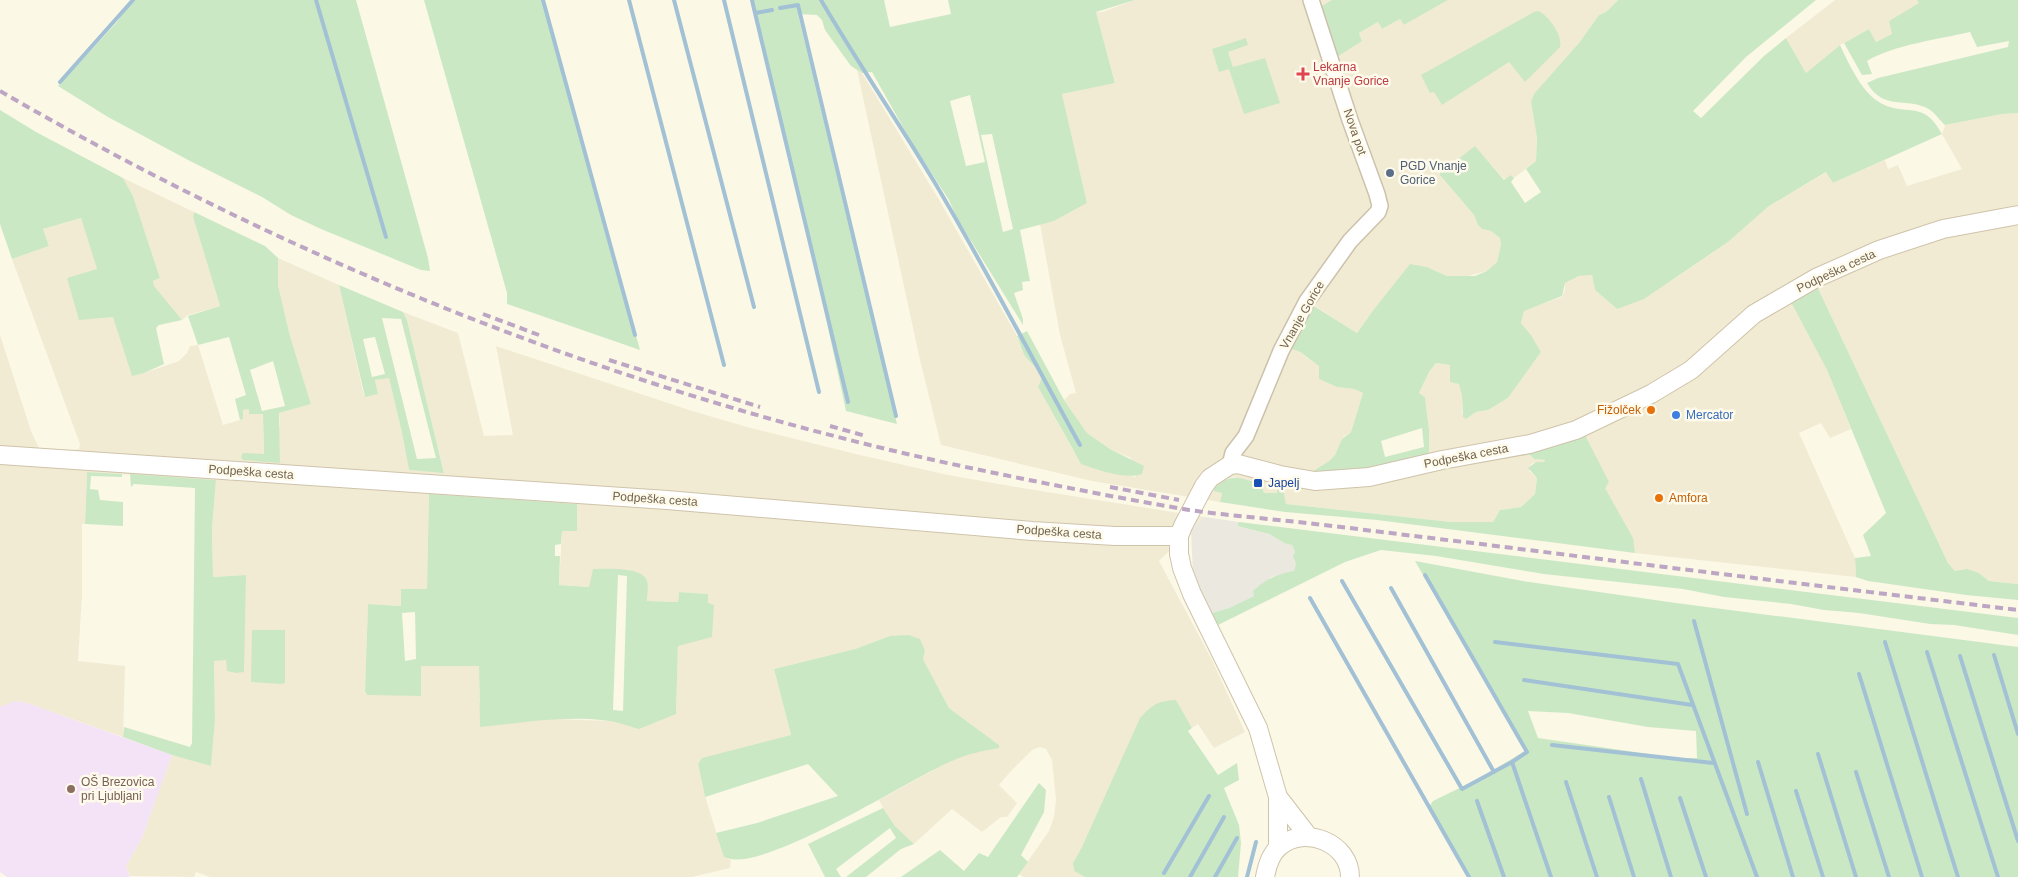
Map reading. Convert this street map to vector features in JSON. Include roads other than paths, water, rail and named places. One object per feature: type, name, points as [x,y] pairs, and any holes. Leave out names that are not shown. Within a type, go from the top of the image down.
[{"type":"main road","name":"Podpeška cesta","points":[[1238,465],[1280,475],[1315,480],[1360,478],[1530,444],[1576,430],[1651,394],[1691,370],[1754,314],[1816,278],[1888,247],[1943,228],[2018,215]]},
{"type":"main road","name":"Podpeška cesta","points":[[0,455],[667,500],[1032,531],[1115,536],[1179,536]]},
{"type":"main road","points":[[1238,465],[1217,472],[1204,486],[1179,536],[1179,554],[1192,594],[1258,728],[1278,797],[1278,847]]},
{"type":"main road","points":[[1278,797],[1309,837]]},
{"type":"main road","points":[[1265,877],[1268,864],[1278,847],[1287,841],[1309,837],[1325,840],[1337,848],[1345,859],[1350,877]]},
{"type":"street","name":"Nova pot","points":[[1311,0],[1380,206]]},
{"type":"street","name":"Vnanje Gorice","points":[[1238,465],[1246,436],[1281,351],[1307,301],[1350,241],[1374,219],[1380,206]]},
{"type":"waterway","points":[[60,82],[133,0]]},
{"type":"waterway","points":[[316,0],[386,237]]},
{"type":"waterway","points":[[543,0],[635,335]]},
{"type":"waterway","points":[[629,0],[724,365]]},
{"type":"waterway","points":[[674,0],[754,307]]},
{"type":"waterway","points":[[724,0],[819,392]]},
{"type":"waterway","points":[[752,0],[755,13],[772,10]]},
{"type":"waterway","points":[[821,0],[954,215],[1080,445]]},
{"type":"waterway","points":[[780,8],[798,5],[896,416]]},
{"type":"waterway","points":[[755,13],[848,402]]},
{"type":"waterway","points":[[1425,575],[1527,752],[1512,762]]},
{"type":"waterway","points":[[1342,581],[1462,789],[1512,762],[1551,877]]},
{"type":"waterway","points":[[1391,588],[1494,772]]},
{"type":"waterway","points":[[1310,598],[1469,877]]},
{"type":"waterway","points":[[1694,621],[1747,814]]},
{"type":"waterway","points":[[1495,642],[1678,664],[1757,877]]},
{"type":"waterway","points":[[1885,642],[1958,877]]},
{"type":"waterway","points":[[1927,652],[1998,877]]},
{"type":"waterway","points":[[1994,655],[2018,734]]},
{"type":"waterway","points":[[1960,656],[2018,841]]},
{"type":"waterway","points":[[1859,674],[1922,877]]},
{"type":"waterway","points":[[1524,680],[1692,705]]},
{"type":"waterway","points":[[1552,745],[1713,763]]},
{"type":"waterway","points":[[1818,754],[1856,877]]},
{"type":"waterway","points":[[1758,762],[1793,877]]},
{"type":"waterway","points":[[1856,772],[1889,877]]},
{"type":"waterway","points":[[1641,779],[1671,877]]},
{"type":"waterway","points":[[1566,782],[1597,877]]},
{"type":"waterway","points":[[1796,791],[1823,877]]},
{"type":"waterway","points":[[1164,873],[1209,796]]},
{"type":"waterway","points":[[1609,797],[1634,877]]},
{"type":"waterway","points":[[1680,798],[1706,877]]},
{"type":"waterway","points":[[1477,801],[1504,877]]},
{"type":"waterway","points":[[1190,877],[1224,817]]},
{"type":"waterway","points":[[1215,877],[1237,838]]},
{"type":"waterway","points":[[1247,877],[1256,842]]},
{"type":"railway","points":[[0,91],[113,154],[228,212],[346,267],[466,316],[587,361],[711,401],[835,436],[961,466],[1189,510],[2018,610]]},
{"type":"railway","points":[[483,314],[539,335]]},
{"type":"railway","points":[[609,360],[760,407]]},
{"type":"railway","points":[[830,426],[866,436]]},
{"type":"railway","points":[[1110,487],[1179,500]]},
{"type":"place","name":"Lekarna Vnanje Gorice","points":[[1303,74]]},
{"type":"place","name":"PGD Vnanje Gorice","points":[[1390,173]]},
{"type":"place","name":"Fižolček","points":[[1651,410]]},
{"type":"place","name":"Mercator","points":[[1676,415]]},
{"type":"place","name":"Japelj","points":[[1258,483]]},
{"type":"place","name":"Amfora","points":[[1659,498]]},
{"type":"place","name":"OŠ Brezovica pri Ljubljani","points":[[71,789]]}]
